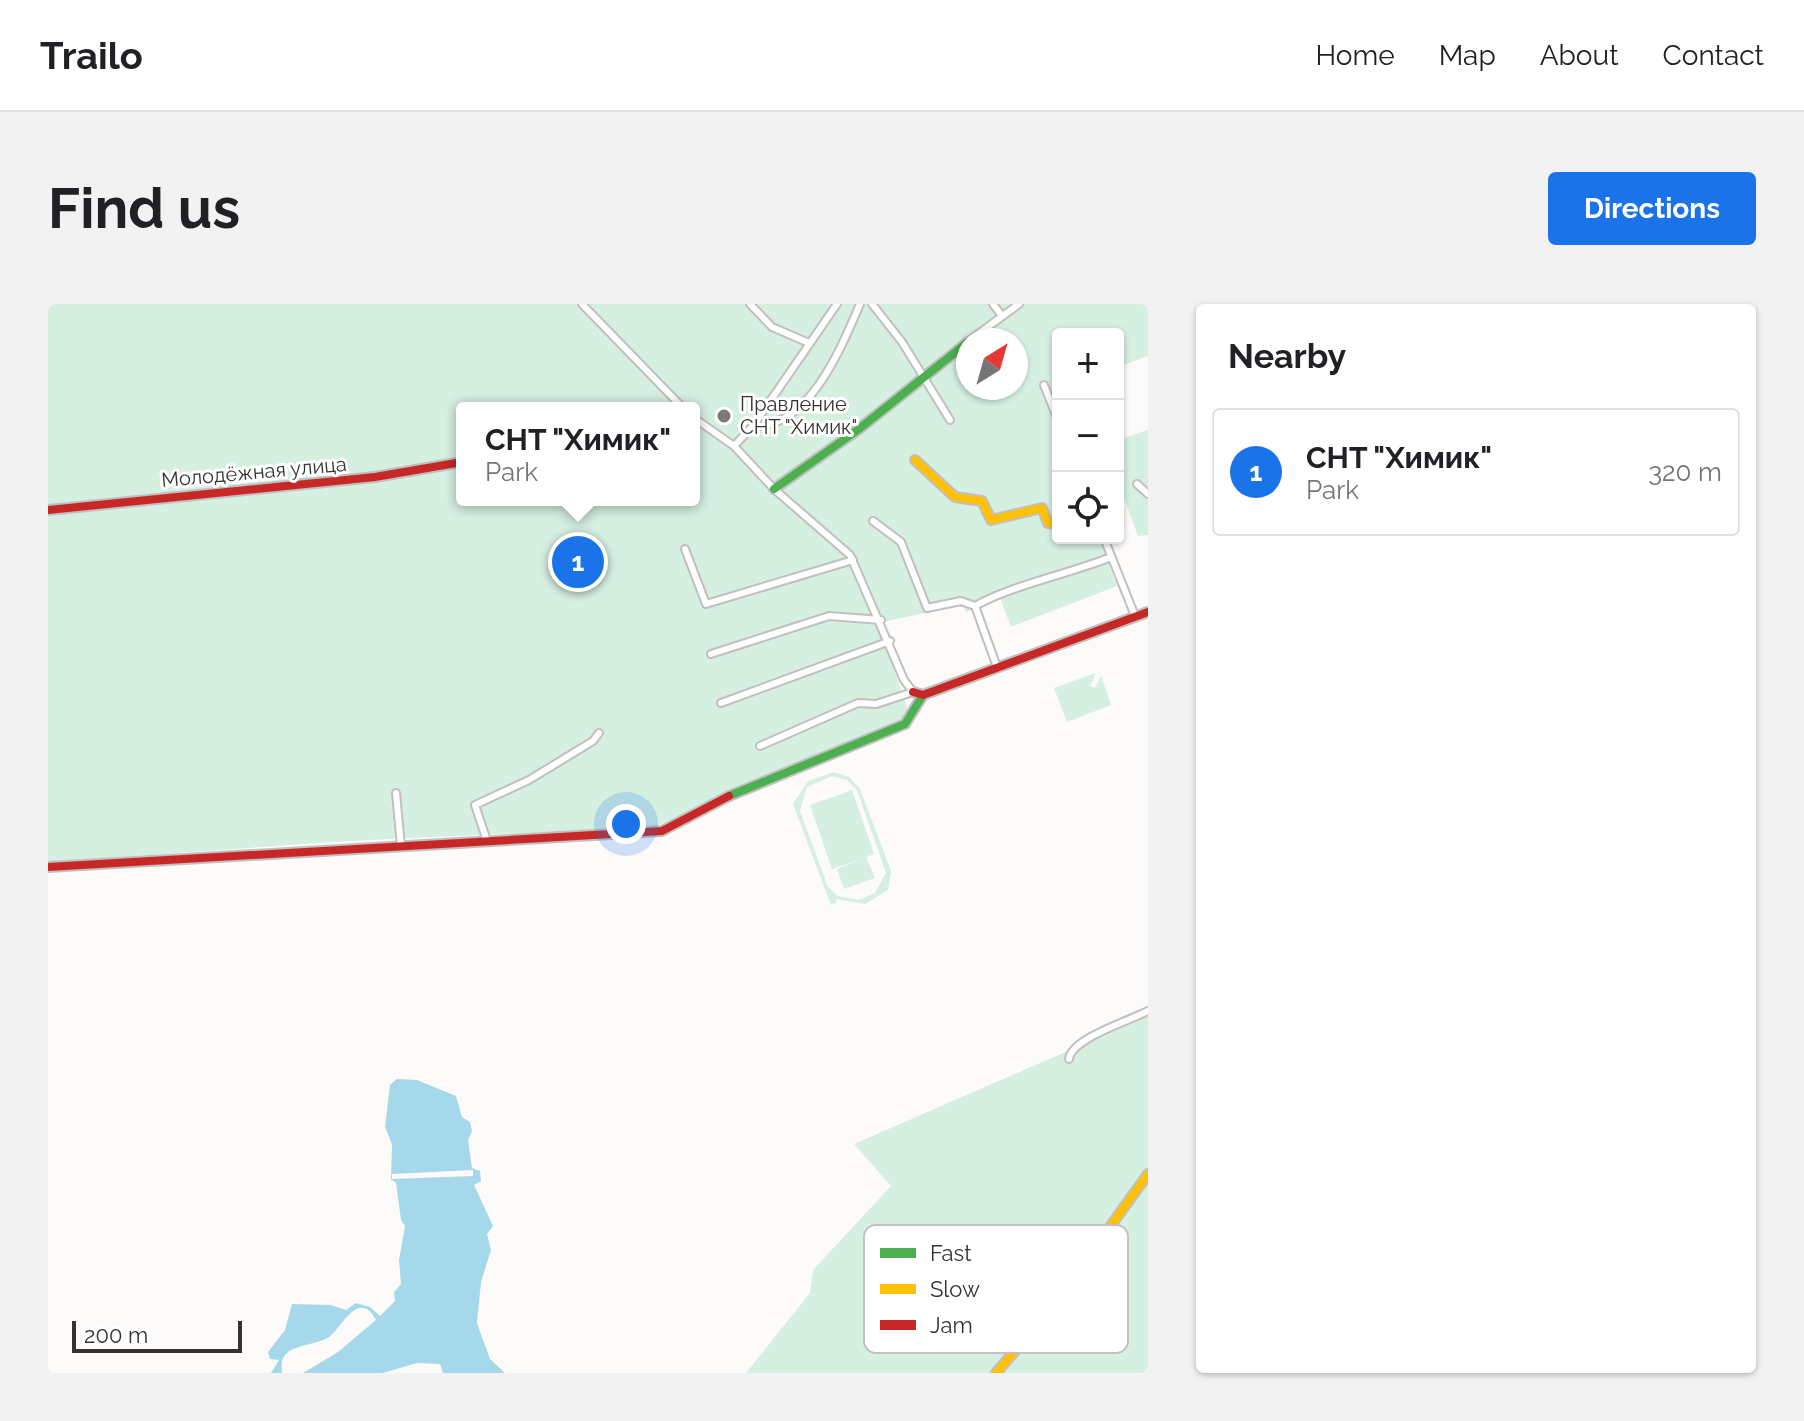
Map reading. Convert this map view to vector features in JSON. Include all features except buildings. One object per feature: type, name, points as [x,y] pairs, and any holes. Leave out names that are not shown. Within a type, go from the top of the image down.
[{"type":"street","points":[[582,304],[677,402]]},
{"type":"street","points":[[750,304],[772,327],[809,343]]},
{"type":"street","points":[[734,446],[753,426],[837,304]]},
{"type":"street","points":[[753,426],[762,427],[797,409],[835,364],[860,304]]},
{"type":"street","points":[[872,304],[902,342],[950,420]]},
{"type":"street","points":[[993,304],[1002,316]]},
{"type":"street","points":[[986,328],[1019,304]]},
{"type":"street","points":[[774,489],[859,429],[956,351]]},
{"type":"street","points":[[1044,385],[1052,405]]},
{"type":"street","points":[[700,422],[734,446],[774,489],[853,560],[904,680],[913,692]]},
{"type":"street","points":[[915,460],[955,497],[982,501],[991,520],[1042,508],[1048,523],[1052,523]]},
{"type":"street","name":"Молодёжная улица","points":[[48,510],[375,477],[456,463]]},
{"type":"street","points":[[1137,484],[1148,494]]},
{"type":"street","points":[[873,521],[901,542],[927,608],[961,601],[975,606],[996,594],[1070,574],[1111,557]]},
{"type":"street","points":[[1106,544],[1135,616]]},
{"type":"street","points":[[685,549],[706,604],[853,560]]},
{"type":"street","points":[[975,606],[997,667]]},
{"type":"street","points":[[760,746],[858,703],[876,704],[913,692],[923,695],[1148,612]]},
{"type":"street","points":[[711,654],[829,616],[881,620]]},
{"type":"street","points":[[721,703],[890,641]]},
{"type":"street","points":[[48,867],[662,831],[743,789],[905,724],[923,695]]},
{"type":"street","points":[[487,841],[475,805],[529,780],[593,741],[599,733]]},
{"type":"street","points":[[396,793],[401,846]]},
{"type":"street","points":[[1069,1059],[1070,1051],[1081,1042],[1148,1011]]},
{"type":"street","points":[[1111,1225],[1148,1174]]},
{"type":"street","points":[[996,1373],[1013,1353]]},
{"type":"green space","points":[[48,304],[1148,304],[1148,356],[1124,365],[1124,328],[1052,328],[1052,544],[1101,544],[1117,586],[1011,627],[1000,598],[966,612],[963,605],[878,623],[909,713],[902,719],[654,827],[348,841],[48,862]]},
{"type":"green space","points":[[1148,430],[1148,535],[1138,536],[1124,498],[1124,438]]},
{"type":"green space","points":[[1096,673],[1090,686],[1095,688],[1101,676],[1111,705],[1067,722],[1054,688]]},
{"type":"green space","points":[[834,772],[849,777],[860,789],[891,871],[888,890],[865,904],[836,899],[836,903],[831,905],[793,804],[808,781]],"holes":[[[832,776],[847,780],[857,790],[886,873],[875,893],[858,900],[838,896],[828,887],[800,811],[807,787]]]},
{"type":"green space","points":[[852,790],[874,854],[866,857],[875,878],[844,889],[837,869],[862,859],[832,869],[810,805]]},
{"type":"green space","points":[[1148,1016],[1148,1373],[746,1373],[810,1293],[813,1270],[891,1186],[854,1144]]},
{"type":"water","points":[[397,1079],[417,1080],[456,1096],[462,1117],[470,1122],[472,1131],[468,1140],[472,1168],[480,1171],[481,1181],[474,1185],[493,1226],[487,1234],[491,1250],[481,1282],[477,1323],[490,1359],[505,1373],[443,1373],[440,1364],[417,1363],[383,1373],[303,1373],[338,1352],[376,1320],[370,1311],[363,1308],[350,1314],[329,1337],[289,1351],[284,1356],[282,1373],[271,1373],[279,1360],[270,1359],[268,1352],[285,1330],[292,1304],[331,1305],[346,1310],[356,1303],[370,1307],[380,1316],[395,1301],[394,1292],[401,1284],[399,1260],[405,1226],[401,1220],[396,1183],[391,1179],[392,1144],[385,1127],[390,1085]]},
{"type":"pier","points":[[473,1170],[473,1176],[392,1179],[392,1174]]},
{"type":"traffic: fast","points":[[774,489],[859,429],[956,352]]},
{"type":"traffic: fast","points":[[729,796],[905,724],[923,695]]},
{"type":"traffic: slow","points":[[915,460],[955,497],[982,501],[991,520],[1042,508],[1048,523],[1052,523]]},
{"type":"traffic: slow","points":[[1111,1225],[1148,1174]]},
{"type":"traffic: slow","points":[[996,1373],[1013,1353]]},
{"type":"traffic: jam","points":[[48,510],[375,477],[456,463]]},
{"type":"traffic: jam","points":[[913,692],[923,695],[1148,612]]},
{"type":"traffic: jam","points":[[48,867],[662,831],[729,796]]},
{"type":"place","name":"Правление СНТ \"Химик\"","points":[[724,416]]},
{"type":"place","name":"СНТ \"Химик\"","points":[[578,562]]}]
